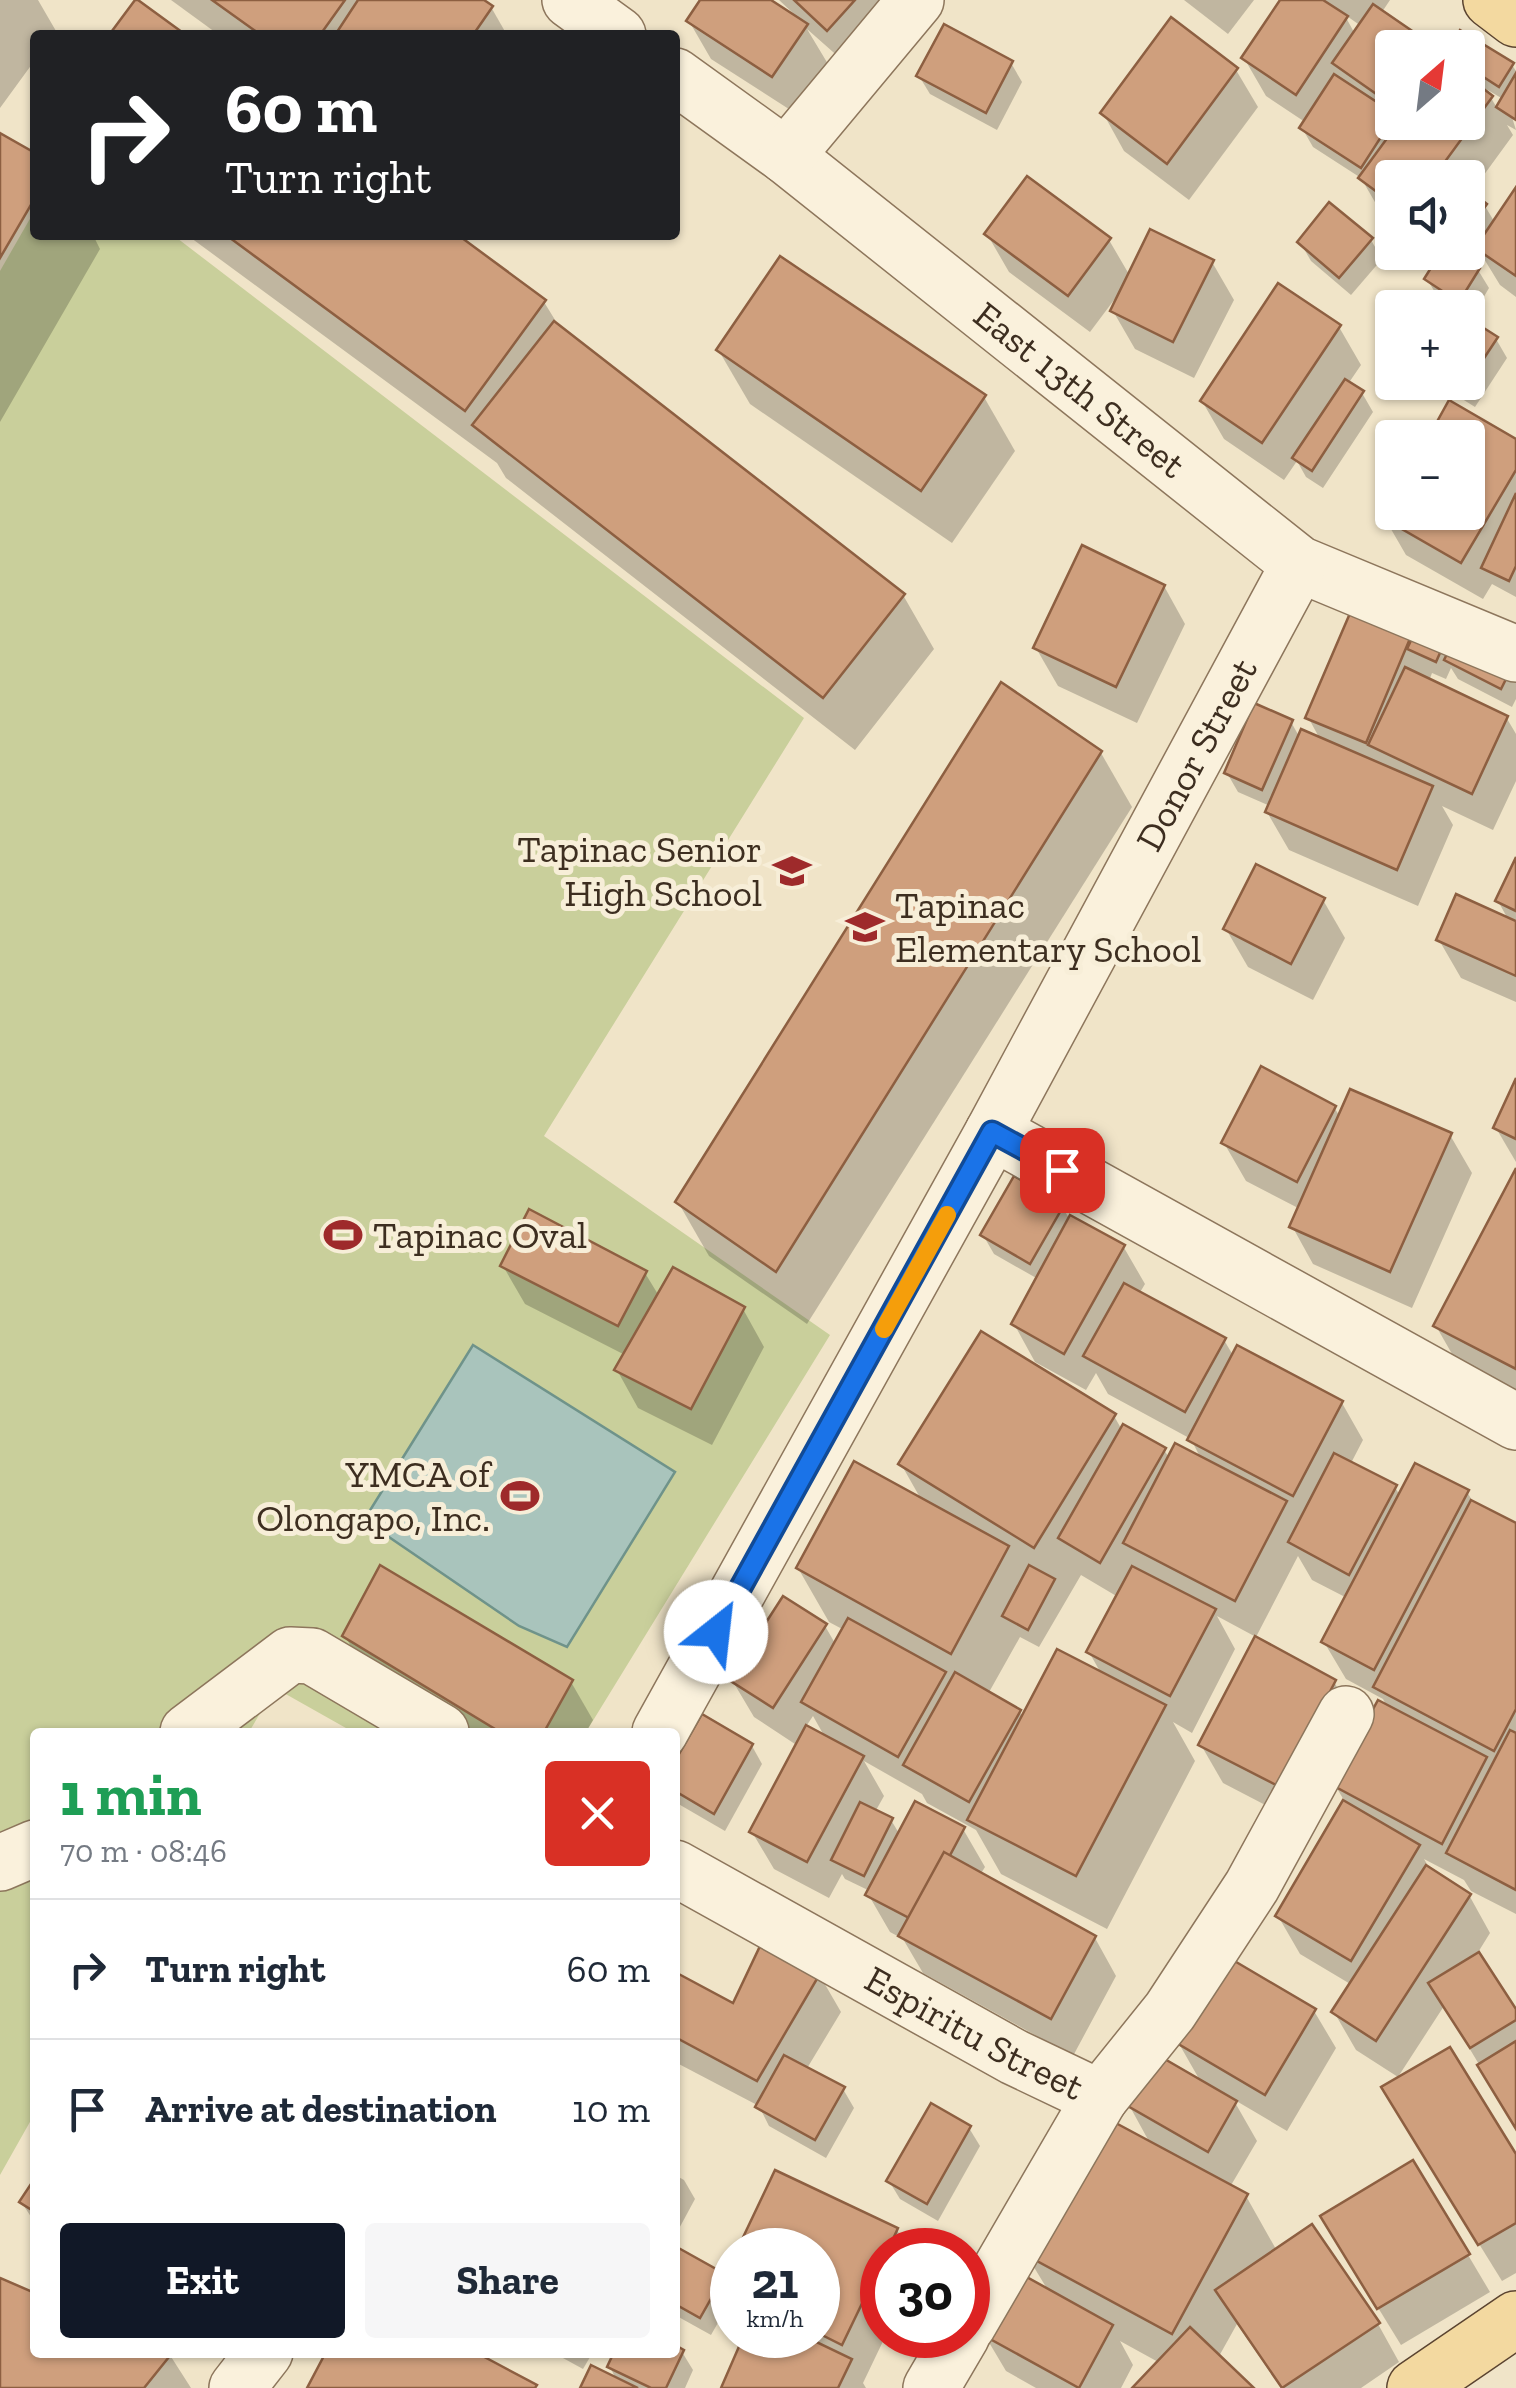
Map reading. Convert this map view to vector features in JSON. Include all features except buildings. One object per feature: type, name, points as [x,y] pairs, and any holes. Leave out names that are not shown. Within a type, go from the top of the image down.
[{"type":"main road","points":[[1491,0],[1516,19]]},
{"type":"main road","points":[[1415,2388],[1516,2319]]},
{"type":"street","points":[[570,0],[611,30]]},
{"type":"street","points":[[786,156],[916,0]]},
{"type":"street","name":"East 13th Street","points":[[680,80],[786,156],[1299,564],[1516,654]]},
{"type":"street","name":"Donor Street","points":[[662,1728],[992,1132],[1299,564]]},
{"type":"street","points":[[992,1132],[1516,1422]]},
{"type":"street","points":[[193,1728],[290,1655],[312,1656],[435,1728]]},
{"type":"street","points":[[1100,2098],[1170,2011],[1252,1886],[1346,1714]]},
{"type":"street","points":[[0,1863],[30,1850]]},
{"type":"street","name":"Espiritu Street","points":[[680,1871],[1014,2057],[1100,2098],[990,2287]]},
{"type":"street","points":[[238,2388],[260,2358]]},
{"type":"street","points":[[930,2388],[948,2358]]},
{"type":"green space","name":"Tapinac Oval","points":[[30,219],[30,240],[180,240],[804,718],[544,1136],[830,1335],[588,1728],[346,1728],[275,1688],[251,1728],[30,1728],[30,2122],[0,2175],[0,271]]},
{"type":"water","name":"YMCA of Olongapo, Inc.","points":[[473,1345],[675,1472],[567,1647],[519,1626],[364,1520]]},
{"type":"slow traffic","points":[[884,1329],[947,1215]]},
{"type":"place","name":"Tapinac Senior High School","points":[[792,871]]},
{"type":"place","name":"Tapinac Elementary School","points":[[865,927]]},
{"type":"place","name":"Tapinac Oval","points":[[343,1235]]},
{"type":"place","name":"YMCA of Olongapo, Inc.","points":[[520,1496]]},
{"type":"route","points":[[716,1632],[992,1132],[1062,1170]]}]
